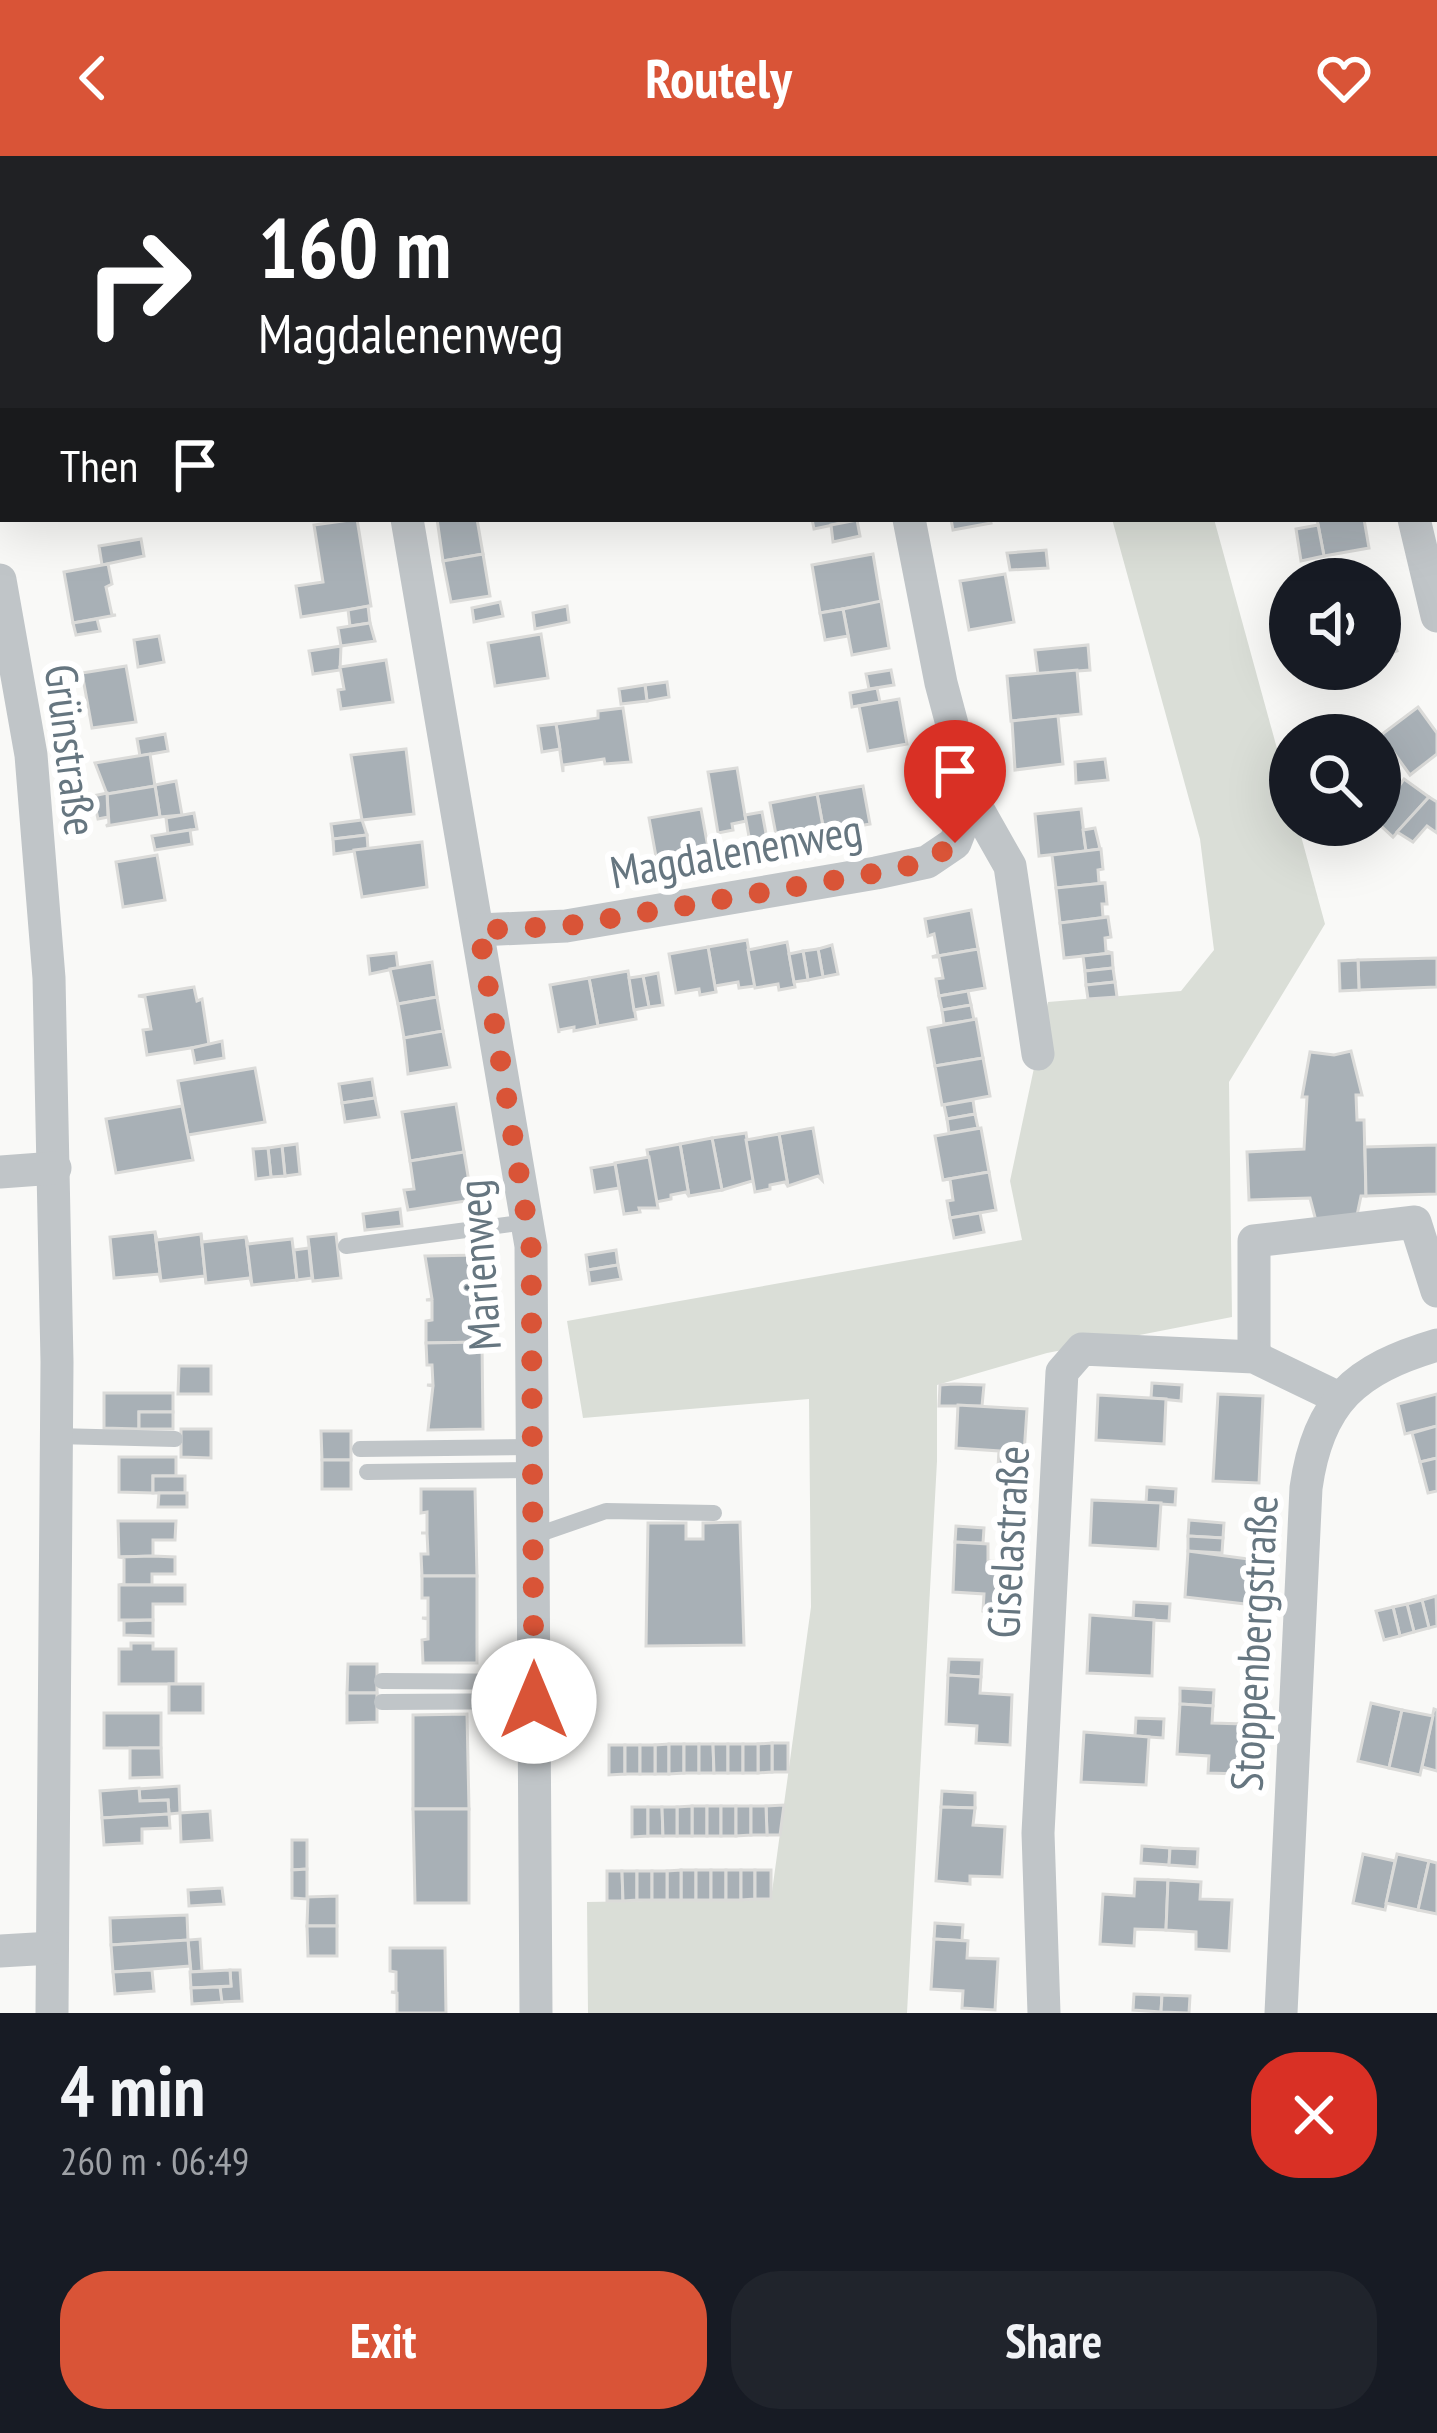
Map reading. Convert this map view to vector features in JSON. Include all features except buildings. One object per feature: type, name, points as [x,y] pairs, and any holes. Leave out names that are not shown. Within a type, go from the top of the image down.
[{"type":"street","name":"Marienweg","points":[[408,522],[531,1246],[536,2013]]},
{"type":"street","points":[[910,522],[941,683],[972,799],[1010,866],[1038,1054]]},
{"type":"street","points":[[1415,522],[1437,616]]},
{"type":"street","name":"Grünstraße","points":[[0,580],[16,757],[49,978],[56,1436],[52,2013]]},
{"type":"street","name":"Magdalenenweg","points":[[479,930],[566,926],[927,862],[955,843],[972,799]]},
{"type":"street","points":[[0,1172],[55,1168]]},
{"type":"street","points":[[1254,1357],[1254,1241],[1415,1222],[1437,1291]]},
{"type":"street","name":"Stoppenbergstraße","points":[[1281,2013],[1311,1448],[1340,1398],[1386,1360],[1437,1345]]},
{"type":"street","name":"Giselastraße","points":[[1044,2013],[1038,1833],[1062,1372],[1082,1349],[1254,1357],[1340,1398]]},
{"type":"street","points":[[0,1951],[52,1948]]},
{"type":"lane","points":[[346,1246],[527,1222]]},
{"type":"lane","points":[[56,1436],[175,1439]]},
{"type":"lane","points":[[360,1449],[533,1459]]},
{"type":"lane","points":[[367,1472],[533,1459]]},
{"type":"lane","points":[[534,1536],[606,1511],[714,1513]]},
{"type":"lane","points":[[382,1681],[534,1692]]},
{"type":"lane","points":[[382,1702],[534,1692]]},
{"type":"shaded area","points":[[1113,522],[1215,522],[1269,719],[1269,846],[1304,846],[1325,924],[1229,1082],[1232,1317],[1047,1353],[937,1385],[937,1461],[907,2013],[588,2013],[587,1902],[771,1899],[811,1607],[809,1399],[583,1418],[567,1321],[1022,1240],[1010,1181],[1048,1002],[1181,991],[1214,950],[1200,839]]},
{"type":"route","points":[[534,1701],[531,1246],[479,930],[566,926],[876,873],[927,862],[955,843]]}]
